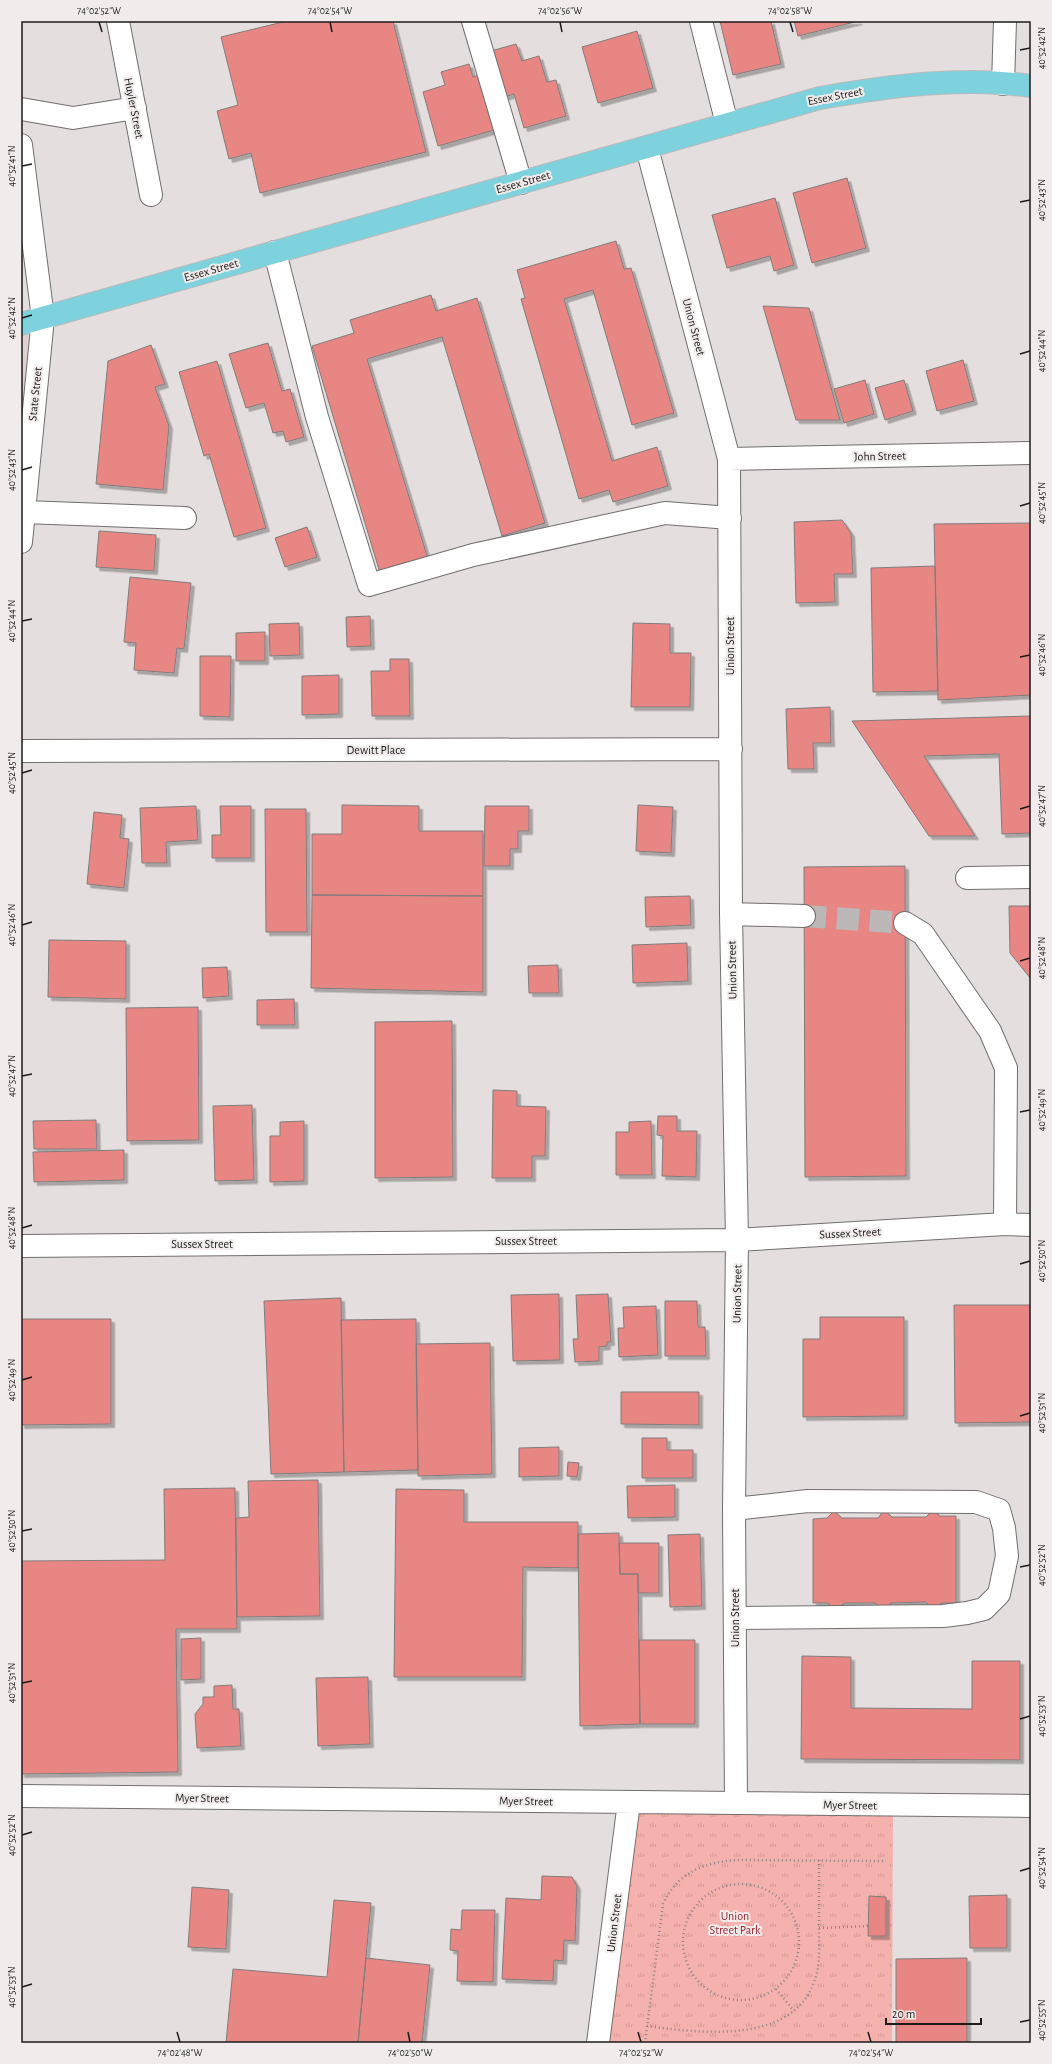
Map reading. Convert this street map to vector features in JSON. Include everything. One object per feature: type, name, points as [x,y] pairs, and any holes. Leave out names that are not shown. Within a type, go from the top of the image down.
[{"type":"main road","name":"Essex Street","points":[[21,324],[820,98],[888,86],[957,82],[1031,86]]},
{"type":"street","name":"Huyler Street","points":[[118,21],[151,195]]},
{"type":"street","points":[[473,21],[520,183]]},
{"type":"street","points":[[701,21],[727,124]]},
{"type":"street","points":[[1003,84],[1005,21]]},
{"type":"street","points":[[21,109],[73,118],[135,108]]},
{"type":"street","name":"State Street","points":[[21,145],[43,318],[21,542]]},
{"type":"street","name":"Union Street","points":[[647,148],[729,459],[731,914],[737,1240],[734,1509],[736,1804]]},
{"type":"street","points":[[275,252],[317,417],[369,585],[473,555],[664,513],[730,518]]},
{"type":"street","name":"John Street","points":[[729,459],[1031,453]]},
{"type":"street","points":[[24,512],[185,518]]},
{"type":"street","name":"Dewitt Place","points":[[21,751],[731,749]]},
{"type":"street","points":[[967,878],[1031,877]]},
{"type":"street","points":[[731,914],[804,916]]},
{"type":"street","points":[[905,923],[923,934],[928,941],[990,1031],[1006,1068],[1005,1224]]},
{"type":"street","name":"Sussex Street","points":[[21,1246],[737,1240],[1005,1224],[1031,1224]]},
{"type":"street","points":[[734,1509],[808,1501],[976,1502],[999,1510],[1004,1528],[1007,1556],[999,1594],[984,1609],[967,1613],[943,1616],[735,1618]]},
{"type":"street","name":"Myer Street","points":[[21,1796],[1031,1806]]},
{"type":"street","name":"Union Street","points":[[598,2043],[629,1802]]},
{"type":"path","points":[[647,2026],[684,2030],[750,2030],[783,2019],[794,2011],[806,1999],[814,1982],[819,1959],[819,1860]]},
{"type":"path","points":[[645,2043],[663,1904],[673,1886],[683,1876],[694,1869],[720,1861],[886,1861]]},
{"type":"path","points":[[735,1884],[754,1885],[771,1892],[785,1903],[795,1919],[800,1936],[798,1957],[790,1975],[776,1989],[758,1999],[737,2001],[717,1996],[701,1984],[689,1968],[683,1949],[684,1930],[691,1913],[702,1899],[717,1889],[735,1884]]},
{"type":"path","points":[[819,1928],[869,1926]]},
{"type":"path","points":[[776,1989],[794,2011]]},
{"type":"shaded area","points":[[43,318],[21,542],[21,324]]},
{"type":"green space","name":"Union Street Park","points":[[629,1802],[893,1805],[892,2043],[598,2043]]},
{"type":"building","points":[[287,21],[393,21],[426,152],[260,193],[251,153],[229,159],[217,111],[238,105],[221,37]]},
{"type":"building","points":[[720,21],[771,21],[781,64],[733,75]]},
{"type":"building","points":[[794,21],[859,21],[798,36]]},
{"type":"building","points":[[637,31],[653,88],[598,103],[582,47]]},
{"type":"building","points":[[516,44],[522,61],[539,56],[547,82],[556,80],[566,116],[524,128],[514,94],[504,97],[491,51]]},
{"type":"building","points":[[469,64],[473,77],[482,74],[498,129],[438,146],[423,92],[445,85],[441,72]]},
{"type":"building","points":[[847,178],[866,248],[812,263],[793,193]]},
{"type":"building","points":[[775,198],[794,265],[774,271],[770,256],[727,268],[712,215]]},
{"type":"building","points":[[616,241],[624,269],[631,268],[674,413],[632,425],[593,290],[564,299],[612,461],[657,447],[668,486],[613,502],[609,490],[579,499],[521,299],[525,298],[517,270]]},
{"type":"building","points":[[431,295],[436,311],[477,298],[545,523],[502,536],[442,337],[367,359],[428,559],[380,573],[312,346],[354,333],[350,320]]},
{"type":"building","points":[[763,306],[809,308],[840,420],[796,420]]},
{"type":"building","points":[[268,343],[282,391],[290,389],[304,437],[286,442],[283,431],[273,433],[264,403],[246,408],[229,354]]},
{"type":"building","points":[[151,345],[165,384],[155,387],[169,426],[163,490],[96,484],[108,361]]},
{"type":"building","points":[[963,360],[974,401],[937,411],[926,371]]},
{"type":"building","points":[[217,361],[266,528],[234,537],[209,454],[204,456],[179,372]]},
{"type":"building","points":[[865,380],[874,414],[844,423],[834,389]]},
{"type":"building","points":[[904,380],[913,411],[885,420],[875,388]]},
{"type":"building","points":[[842,520],[851,533],[853,574],[834,574],[835,602],[796,603],[794,522]]},
{"type":"building","points":[[1031,523],[1031,695],[938,700],[934,524]]},
{"type":"building","points":[[307,527],[317,557],[285,567],[275,538]]},
{"type":"building","points":[[99,531],[156,535],[154,571],[96,567]]},
{"type":"building","points":[[935,566],[938,691],[873,692],[871,568]]},
{"type":"building","points":[[130,577],[191,583],[184,649],[177,648],[174,673],[134,670],[136,643],[124,642]]},
{"type":"building","points":[[370,616],[371,646],[347,647],[346,617]]},
{"type":"building","points":[[299,623],[300,655],[270,656],[269,624]]},
{"type":"building","points":[[633,623],[670,624],[670,653],[691,653],[690,707],[631,707]]},
{"type":"building","points":[[265,632],[265,661],[236,661],[236,633]]},
{"type":"building","points":[[200,656],[231,656],[230,717],[200,716]]},
{"type":"building","points":[[390,659],[409,659],[410,716],[372,716],[371,671],[390,671]]},
{"type":"building","points":[[339,675],[339,714],[302,715],[302,676]]},
{"type":"building","points":[[830,707],[831,743],[813,743],[814,769],[788,769],[786,709]]},
{"type":"building","points":[[1031,716],[1031,833],[1002,834],[999,754],[924,756],[975,836],[929,836],[852,721]]},
{"type":"building","points":[[342,805],[419,806],[419,831],[483,831],[483,896],[312,895],[312,834],[342,834]]},
{"type":"building","points":[[638,805],[673,807],[671,853],[636,851]]},
{"type":"building","points":[[196,806],[198,840],[166,842],[167,863],[142,863],[140,808]]},
{"type":"building","points":[[220,806],[251,806],[251,858],[212,858],[212,835],[221,835]]},
{"type":"building","points":[[485,806],[529,806],[529,831],[518,831],[518,849],[510,849],[510,866],[484,866]]},
{"type":"building","points":[[265,809],[306,809],[307,932],[266,932]]},
{"type":"building","points":[[94,812],[122,815],[120,838],[129,839],[124,888],[87,884]]},
{"type":"building","points":[[905,866],[906,1176],[805,1177],[804,867]]},
{"type":"building","points":[[312,895],[483,896],[483,992],[311,988]]},
{"type":"building","points":[[690,896],[691,925],[646,927],[645,897]]},
{"type":"building","points":[[1009,906],[1031,906],[1031,979],[1010,953]]},
{"type":"building","points":[[49,940],[126,941],[126,999],[48,997]]},
{"type":"building","points":[[687,943],[688,981],[633,983],[632,945]]},
{"type":"building","points":[[558,965],[559,993],[529,993],[528,966]]},
{"type":"building","points":[[227,967],[229,996],[203,998],[202,968]]},
{"type":"building","points":[[294,999],[295,1025],[257,1025],[257,1000]]},
{"type":"building","points":[[198,1007],[199,1140],[127,1141],[126,1008]]},
{"type":"building","points":[[452,1021],[453,1177],[375,1178],[375,1022]]},
{"type":"building","points":[[493,1090],[517,1091],[517,1106],[546,1107],[545,1156],[532,1156],[532,1178],[492,1178]]},
{"type":"building","points":[[252,1105],[254,1180],[215,1181],[213,1106]]},
{"type":"building","points":[[658,1116],[677,1116],[677,1131],[697,1131],[696,1177],[662,1176],[663,1136],[657,1135]]},
{"type":"building","points":[[96,1120],[97,1149],[34,1149],[33,1121]]},
{"type":"building","points":[[304,1121],[304,1181],[270,1182],[270,1136],[280,1136],[280,1122]]},
{"type":"building","points":[[651,1121],[652,1175],[616,1175],[616,1132],[629,1132],[629,1122]]},
{"type":"building","points":[[124,1150],[124,1180],[34,1182],[33,1152]]},
{"type":"building","points":[[559,1294],[560,1360],[513,1361],[511,1295]]},
{"type":"building","points":[[608,1294],[611,1342],[607,1342],[607,1346],[599,1347],[599,1361],[575,1362],[573,1339],[578,1339],[576,1295]]},
{"type":"building","points":[[341,1298],[344,1472],[271,1474],[264,1301]]},
{"type":"building","points":[[665,1301],[697,1301],[698,1327],[705,1327],[706,1356],[665,1356]]},
{"type":"building","points":[[954,1305],[1031,1305],[1031,1422],[955,1423]]},
{"type":"building","points":[[656,1306],[658,1355],[619,1357],[618,1328],[624,1328],[623,1307]]},
{"type":"building","points":[[820,1317],[904,1317],[904,1416],[803,1417],[803,1339],[820,1339]]},
{"type":"building","points":[[21,1319],[111,1319],[111,1424],[21,1425]]},
{"type":"building","points":[[416,1319],[418,1470],[344,1472],[341,1320]]},
{"type":"building","points":[[490,1343],[492,1474],[418,1476],[416,1344]]},
{"type":"building","points":[[621,1392],[699,1392],[699,1425],[621,1424]]},
{"type":"building","points":[[642,1438],[667,1438],[667,1450],[693,1450],[693,1478],[642,1478]]},
{"type":"building","points":[[559,1447],[559,1476],[519,1477],[519,1448]]},
{"type":"building","points":[[568,1462],[579,1463],[577,1477],[567,1476]]},
{"type":"building","points":[[318,1480],[320,1616],[237,1617],[236,1518],[249,1517],[248,1481]]},
{"type":"building","points":[[675,1485],[675,1517],[628,1518],[627,1486]]},
{"type":"building","points":[[235,1488],[237,1629],[176,1629],[178,1772],[21,1774],[21,1561],[165,1560],[164,1489]]},
{"type":"building","points":[[396,1489],[464,1490],[464,1522],[578,1522],[578,1568],[523,1567],[522,1677],[394,1677]]},
{"type":"building","points":[[884,1510],[892,1517],[926,1517],[933,1510],[940,1516],[956,1516],[956,1603],[941,1603],[934,1610],[926,1602],[891,1603],[883,1611],[875,1603],[844,1603],[836,1611],[828,1603],[813,1603],[813,1519],[827,1518],[834,1511],[842,1518],[878,1518]]},
{"type":"building","points":[[619,1533],[620,1574],[638,1574],[640,1724],[580,1726],[578,1534]]},
{"type":"building","points":[[700,1534],[702,1606],[670,1607],[668,1535]]},
{"type":"building","points":[[619,1543],[659,1543],[659,1593],[638,1593],[638,1574],[620,1574]]},
{"type":"building","points":[[201,1638],[201,1679],[181,1680],[181,1639]]},
{"type":"building","points":[[639,1640],[695,1640],[695,1724],[640,1724]]},
{"type":"building","points":[[802,1656],[851,1657],[851,1708],[972,1709],[972,1661],[1020,1661],[1020,1760],[801,1759]]},
{"type":"building","points":[[368,1677],[370,1744],[318,1746],[316,1678]]},
{"type":"building","points":[[232,1685],[233,1709],[239,1709],[241,1746],[197,1748],[195,1714],[203,1704],[203,1697],[214,1697],[214,1686]]},
{"type":"building","points":[[542,1876],[572,1877],[577,1886],[575,1941],[564,1940],[563,1961],[554,1960],[553,1981],[502,1979],[506,1898],[541,1900]]},
{"type":"building","points":[[192,1887],[229,1890],[226,1949],[188,1947]]},
{"type":"building","points":[[1007,1895],[1007,1948],[970,1948],[969,1896]]},
{"type":"building","points":[[869,1896],[886,1897],[886,1936],[868,1936]]},
{"type":"building","points":[[334,1900],[371,1903],[358,2043],[226,2043],[233,1969],[327,1977]]},
{"type":"building","points":[[462,1910],[495,1910],[493,1982],[457,1981],[458,1951],[450,1950],[451,1929],[461,1930]]},
{"type":"building","points":[[366,1958],[430,1965],[422,2043],[358,2043]]},
{"type":"building","points":[[967,1958],[967,2043],[896,2043],[896,1959]]},
{"type":"tunnel","points":[[804,916],[905,923]]}]
